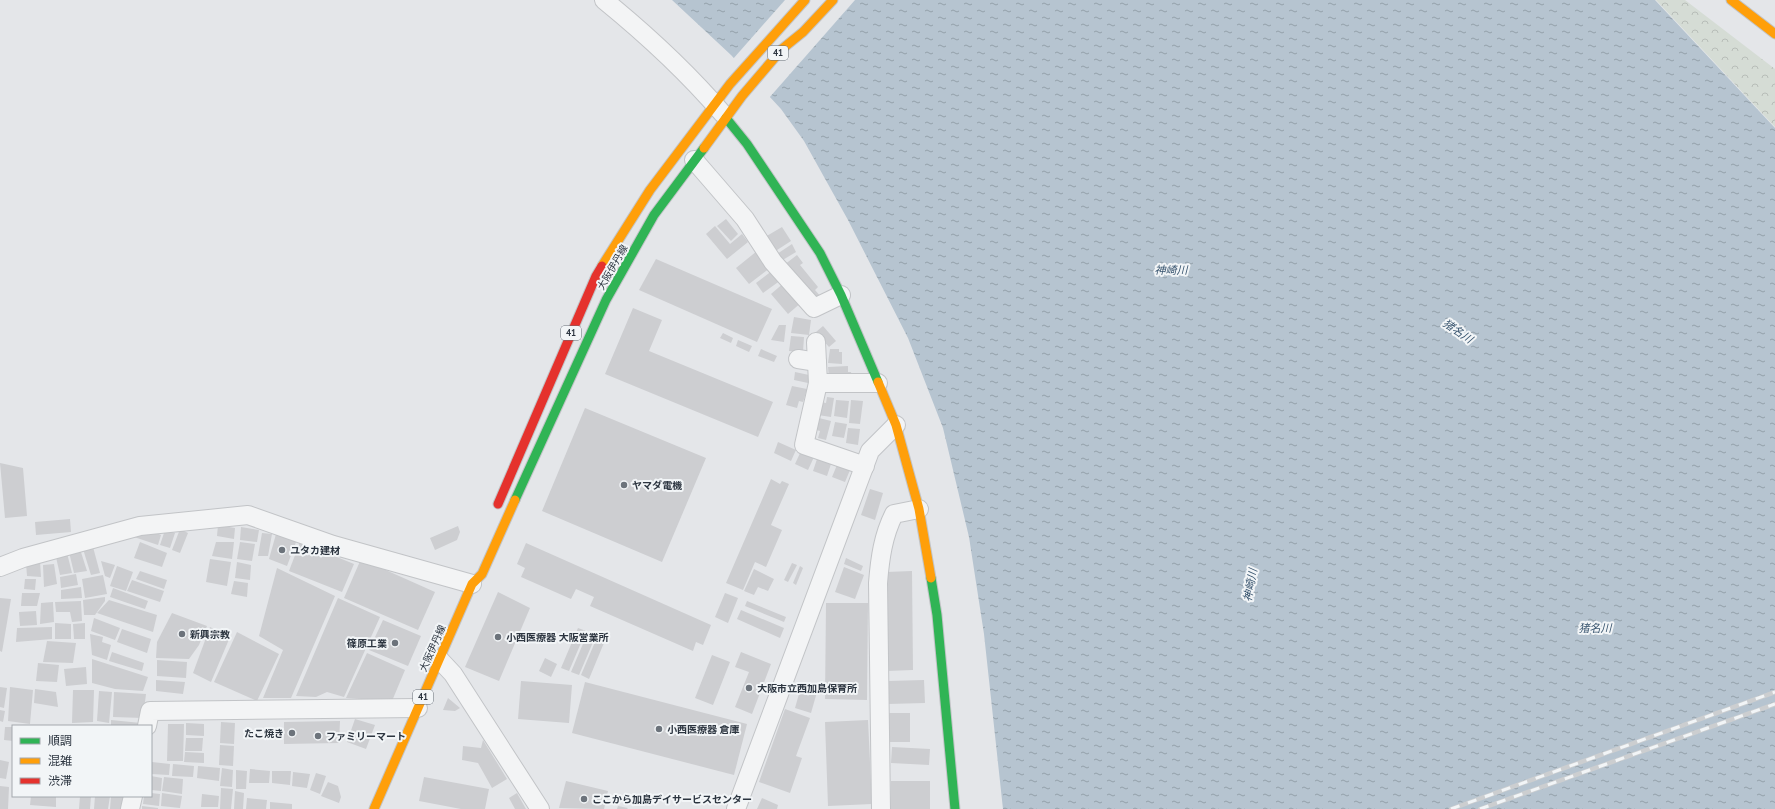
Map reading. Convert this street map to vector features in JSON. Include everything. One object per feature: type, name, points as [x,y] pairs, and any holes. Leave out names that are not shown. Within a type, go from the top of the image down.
[{"type":"main road","name":"大阪伊丹線","points":[[494,512],[596,276],[650,190],[722,108],[805,0]]},
{"type":"main road","name":"大阪伊丹線","points":[[374,809],[439,659],[472,577],[482,574],[606,300],[654,216],[694,160],[722,108],[782,49],[803,32],[833,0]]},
{"type":"main road","points":[[1731,0],[1774,30]]},
{"type":"main road","points":[[722,108],[812,240],[841,296],[896,425],[919,509],[936,615],[955,809]]},
{"type":"street","points":[[604,0],[645,33],[722,108]]},
{"type":"street","points":[[694,160],[745,219],[773,262],[814,308],[841,296]]},
{"type":"street","points":[[816,342],[818,383],[804,446],[865,466]]},
{"type":"street","points":[[798,359],[817,362]]},
{"type":"street","points":[[818,383],[878,383]]},
{"type":"street","points":[[736,809],[870,452],[896,425]]},
{"type":"street","points":[[881,809],[878,582],[880,560],[886,529],[894,514],[919,509]]},
{"type":"street","points":[[0,567],[23,558],[140,526],[248,515],[333,545],[472,577]]},
{"type":"street","points":[[439,659],[453,674],[540,809]]},
{"type":"street","points":[[147,725],[150,711],[418,708]]},
{"type":"street","points":[[130,809],[133,797]]},
{"type":"green space","points":[[1656,0],[1685,0],[1775,69],[1775,127]]},
{"type":"water","name":"神崎川","points":[[672,0],[1655,0],[1775,128],[1775,809],[1003,809],[984,634],[969,537],[943,428],[908,338],[848,220],[804,141],[781,109],[731,55]]},
{"type":"pier","points":[[785,0],[855,0],[769,98],[733,59]]},
{"type":"building","points":[[726,219],[738,234],[731,241],[717,226]]},
{"type":"building","points":[[715,226],[730,244],[742,234],[748,242],[727,259],[706,234]]},
{"type":"building","points":[[782,227],[791,241],[774,252],[765,237]]},
{"type":"building","points":[[792,244],[796,252],[781,261],[777,254]]},
{"type":"building","points":[[757,251],[770,268],[749,284],[736,268]]},
{"type":"building","points":[[797,255],[803,263],[800,265],[818,287],[815,290],[821,297],[814,302],[784,265]]},
{"type":"building","points":[[656,259],[772,309],[757,342],[639,290]]},
{"type":"building","points":[[773,270],[781,280],[763,293],[756,283]]},
{"type":"building","points":[[785,282],[802,302],[788,314],[771,294]]},
{"type":"building","points":[[633,308],[662,320],[649,351],[773,402],[758,437],[605,374]]},
{"type":"building","points":[[794,317],[811,320],[809,335],[791,333]]},
{"type":"building","points":[[779,325],[786,325],[784,342],[771,340]]},
{"type":"building","points":[[823,326],[836,341],[829,347],[816,332]]},
{"type":"building","points":[[723,333],[733,338],[731,343],[720,338]]},
{"type":"building","points":[[791,336],[804,337],[803,352],[789,351]]},
{"type":"building","points":[[738,340],[752,346],[749,352],[736,346]]},
{"type":"building","points":[[761,349],[777,356],[774,362],[758,356]]},
{"type":"building","points":[[830,349],[839,349],[839,352],[842,352],[842,364],[828,363]]},
{"type":"building","points":[[848,366],[848,372],[851,372],[852,379],[829,379],[828,367]]},
{"type":"building","points":[[795,372],[809,375],[808,383],[794,380]]},
{"type":"building","points":[[792,386],[807,389],[803,402],[799,401],[797,408],[786,405]]},
{"type":"building","points":[[827,397],[834,398],[831,417],[818,415],[821,402],[826,403]]},
{"type":"building","points":[[836,400],[849,401],[847,418],[834,416]]},
{"type":"building","points":[[851,400],[863,401],[860,424],[849,423]]},
{"type":"building","name":"ヤマダ電機","points":[[585,408],[706,458],[662,562],[542,511]]},
{"type":"building","points":[[819,418],[831,421],[826,440],[818,438],[820,431],[816,430]]},
{"type":"building","points":[[835,422],[847,424],[844,438],[832,436]]},
{"type":"building","points":[[848,428],[860,429],[858,445],[846,443]]},
{"type":"building","points":[[778,442],[796,450],[791,461],[774,453]]},
{"type":"building","points":[[801,451],[814,457],[808,470],[795,464]]},
{"type":"building","points":[[817,459],[831,464],[827,476],[813,471]]},
{"type":"building","points":[[0,463],[23,468],[27,516],[5,518]]},
{"type":"building","points":[[837,465],[850,470],[845,482],[832,477]]},
{"type":"building","points":[[771,479],[780,484],[782,481],[789,484],[771,525],[782,530],[766,567],[755,562],[743,590],[726,583]]},
{"type":"building","points":[[870,489],[883,493],[875,520],[861,515]]},
{"type":"building","points":[[70,519],[71,532],[36,535],[35,522]]},
{"type":"building","points":[[218,525],[235,528],[234,539],[217,536]]},
{"type":"building","points":[[458,526],[460,532],[457,540],[435,550],[430,538]]},
{"type":"building","points":[[241,527],[259,530],[257,542],[240,540]]},
{"type":"building","points":[[180,529],[188,533],[180,553],[172,550]]},
{"type":"building","points":[[165,530],[175,533],[170,548],[160,545]]},
{"type":"building","points":[[152,531],[161,535],[158,545],[134,537],[136,533]]},
{"type":"building","points":[[262,533],[272,534],[268,556],[258,556]]},
{"type":"building","name":"ユタカ建材","points":[[276,534],[296,542],[287,566],[269,559]]},
{"type":"building","points":[[140,542],[167,553],[162,567],[134,558]]},
{"type":"building","points":[[216,542],[234,542],[232,559],[212,556]]},
{"type":"building","points":[[240,542],[255,544],[252,561],[237,559]]},
{"type":"building","points":[[300,542],[354,564],[342,592],[289,571]]},
{"type":"building","points":[[526,543],[711,625],[703,645],[696,642],[693,651],[590,606],[594,597],[576,589],[571,599],[521,577],[525,568],[517,564]]},
{"type":"building","points":[[93,547],[100,573],[91,575],[83,549]]},
{"type":"building","points":[[80,549],[87,571],[74,573],[69,552]]},
{"type":"building","points":[[67,553],[72,573],[60,575],[56,557]]},
{"type":"building","points":[[846,558],[863,566],[861,571],[844,564]]},
{"type":"building","points":[[210,559],[231,562],[227,586],[206,582]]},
{"type":"building","points":[[361,559],[435,592],[418,630],[344,598]]},
{"type":"building","points":[[40,561],[41,577],[27,576],[26,563]]},
{"type":"building","points":[[101,561],[115,565],[110,578],[105,576]]},
{"type":"building","points":[[237,562],[251,565],[250,580],[235,578]]},
{"type":"building","points":[[792,563],[797,565],[788,582],[784,580]]},
{"type":"building","points":[[54,564],[57,584],[44,587],[43,565]]},
{"type":"building","points":[[117,566],[133,572],[126,591],[110,586]]},
{"type":"building","points":[[800,566],[803,568],[796,585],[793,583]]},
{"type":"building","points":[[844,567],[864,575],[855,599],[835,592]]},
{"type":"building","points":[[277,568],[335,596],[291,698],[263,698],[283,650],[259,636]]},
{"type":"building","points":[[754,569],[774,579],[768,591],[758,587],[754,595],[744,591]]},
{"type":"building","points":[[140,571],[167,580],[164,589],[136,579]]},
{"type":"building","points":[[912,571],[913,670],[887,671],[886,572]]},
{"type":"building","points":[[76,574],[78,585],[61,588],[60,577]]},
{"type":"building","points":[[103,575],[107,594],[85,598],[82,579]]},
{"type":"building","points":[[25,579],[36,579],[35,590],[24,589]]},
{"type":"building","points":[[132,580],[164,591],[160,602],[127,591]]},
{"type":"building","points":[[234,581],[248,583],[247,597],[231,594]]},
{"type":"building","points":[[81,587],[82,598],[61,599],[61,590]]},
{"type":"building","points":[[113,588],[148,601],[145,609],[110,597]]},
{"type":"building","name":"小西医療器 大阪営業所","points":[[498,592],[530,608],[499,681],[465,667]]},
{"type":"building","points":[[22,593],[40,593],[37,606],[21,606]]},
{"type":"building","points":[[725,593],[738,598],[728,623],[715,617]]},
{"type":"building","points":[[105,597],[105,601],[95,615],[84,615],[83,600]]},
{"type":"building","points":[[0,598],[11,599],[2,652],[0,651]]},
{"type":"building","points":[[338,598],[380,617],[344,697],[327,692],[316,697],[296,696]]},
{"type":"building","points":[[109,600],[157,615],[153,632],[97,613]]},
{"type":"building","points":[[81,601],[82,621],[72,622],[70,612],[56,612],[55,602]]},
{"type":"building","points":[[747,601],[786,617],[784,622],[745,606]]},
{"type":"building","points":[[53,602],[54,622],[40,624],[41,603]]},
{"type":"building","points":[[826,603],[868,603],[867,700],[825,699]]},
{"type":"building","points":[[741,610],[784,628],[780,638],[737,619]]},
{"type":"building","points":[[36,611],[37,625],[20,626],[19,612]]},
{"type":"building","name":"新興宗教","points":[[172,613],[207,626],[199,645],[189,659],[156,658],[157,642]]},
{"type":"building","points":[[94,618],[120,628],[115,640],[91,631]]},
{"type":"building","name":"篠原工業","points":[[383,620],[421,636],[408,666],[369,650]]},
{"type":"building","points":[[55,623],[71,624],[71,639],[55,639]]},
{"type":"building","points":[[85,623],[85,639],[74,639],[73,624]]},
{"type":"building","points":[[52,627],[52,639],[16,642],[17,628]]},
{"type":"building","points":[[210,627],[230,637],[211,682],[193,673]]},
{"type":"building","points":[[578,628],[586,631],[569,671],[561,668]]},
{"type":"building","points":[[122,629],[151,639],[147,653],[117,642]]},
{"type":"building","points":[[237,632],[279,654],[257,701],[214,682]]},
{"type":"building","points":[[588,632],[596,635],[579,675],[571,672]]},
{"type":"building","points":[[90,634],[103,637],[102,642],[111,645],[107,660],[92,655]]},
{"type":"building","points":[[598,635],[606,638],[589,679],[581,675]]},
{"type":"building","points":[[47,641],[76,643],[73,663],[43,662]]},
{"type":"building","points":[[112,652],[144,663],[142,671],[109,661]]},
{"type":"building","points":[[741,652],[771,664],[752,714],[735,707],[749,672],[735,667]]},
{"type":"building","points":[[367,653],[405,670],[392,701],[346,698]]},
{"type":"building","points":[[712,655],[730,662],[713,705],[695,698]]},
{"type":"building","points":[[545,658],[557,664],[551,677],[539,671]]},
{"type":"building","points":[[92,659],[148,677],[143,691],[115,689],[92,683]]},
{"type":"building","points":[[157,660],[187,662],[186,678],[157,676]]},
{"type":"building","points":[[38,663],[59,665],[57,682],[36,681]]},
{"type":"building","points":[[86,667],[87,684],[66,686],[64,669]]},
{"type":"building","points":[[156,680],[185,682],[183,694],[156,691]]},
{"type":"building","points":[[924,680],[925,703],[888,704],[888,681]]},
{"type":"building","points":[[521,681],[572,685],[569,723],[518,719]]},
{"type":"building","name":"小西医療器 倉庫","points":[[585,682],[747,724],[734,775],[572,733]]},
{"type":"building","points":[[0,687],[7,688],[4,708],[0,707]]},
{"type":"building","points":[[10,687],[33,690],[30,724],[8,721]]},
{"type":"building","points":[[801,687],[817,692],[811,713],[795,708]]},
{"type":"building","points":[[35,689],[56,692],[58,707],[34,703]]},
{"type":"building","points":[[73,690],[94,690],[93,722],[72,723]]},
{"type":"building","points":[[99,691],[112,692],[109,723],[97,721]]},
{"type":"building","points":[[114,692],[146,694],[143,718],[113,717]]},
{"type":"building","points":[[448,698],[460,708],[455,711],[443,710]]},
{"type":"building","points":[[785,709],[810,718],[796,756],[802,758],[790,793],[759,782]]},
{"type":"building","points":[[0,710],[5,711],[3,722],[0,721]]},
{"type":"building","points":[[889,713],[910,713],[910,742],[889,742]]},
{"type":"building","points":[[355,719],[375,725],[366,749],[347,742]]},
{"type":"building","points":[[111,720],[141,723],[141,725],[111,725]]},
{"type":"building","points":[[868,720],[872,804],[828,806],[825,722]]},
{"type":"building","points":[[340,721],[339,743],[284,744],[284,722]]},
{"type":"building","points":[[221,722],[235,723],[234,744],[220,743]]},
{"type":"building","points":[[186,723],[204,724],[204,736],[186,735]]},
{"type":"building","points":[[168,724],[184,724],[183,761],[167,761]]},
{"type":"building","points":[[5,727],[12,727],[12,741],[4,740]]},
{"type":"building","points":[[186,738],[203,738],[202,751],[185,751]]},
{"type":"building","points":[[483,740],[507,779],[492,788],[478,763],[462,760],[463,746],[481,748]]},
{"type":"building","points":[[220,745],[234,746],[233,766],[219,765]]},
{"type":"building","points":[[892,747],[930,749],[929,765],[891,763]]},
{"type":"building","points":[[185,752],[204,753],[204,763],[184,762]]},
{"type":"building","points":[[0,760],[9,762],[6,779],[0,778]]},
{"type":"building","points":[[152,762],[170,764],[169,775],[152,774]]},
{"type":"building","points":[[173,764],[194,766],[193,777],[172,776]]},
{"type":"building","points":[[198,766],[220,768],[219,781],[197,778]]},
{"type":"building","points":[[222,768],[233,770],[232,787],[220,786]]},
{"type":"building","points":[[250,769],[270,771],[269,783],[249,783]]},
{"type":"building","points":[[236,770],[247,771],[246,789],[236,789]]},
{"type":"building","points":[[272,771],[291,771],[290,785],[272,783]]},
{"type":"building","points":[[293,772],[310,774],[307,788],[292,786]]},
{"type":"building","points":[[316,773],[326,776],[320,794],[310,790]]},
{"type":"building","points":[[152,776],[162,778],[161,791],[152,790]]},
{"type":"building","points":[[164,777],[183,779],[182,794],[162,791]]},
{"type":"building","points":[[424,777],[489,789],[485,809],[461,809],[419,801]]},
{"type":"building","name":"ここから加島デイサービスセンター","points":[[566,781],[608,791],[604,809],[559,808]]},
{"type":"building","points":[[891,781],[930,781],[930,809],[891,809]]},
{"type":"building","points":[[328,782],[338,786],[341,797],[339,803],[321,796]]},
{"type":"building","points":[[0,786],[9,787],[8,809],[0,809]]},
{"type":"building","points":[[221,788],[233,789],[231,809],[220,809]]},
{"type":"building","points":[[235,791],[244,793],[243,809],[234,809]]},
{"type":"building","points":[[152,793],[160,794],[159,806],[143,804],[144,797],[152,797]]},
{"type":"building","points":[[162,793],[182,796],[180,808],[161,806]]},
{"type":"building","points":[[517,793],[526,809],[515,809],[509,798]]},
{"type":"building","points":[[202,794],[219,796],[218,807],[201,807]]},
{"type":"building","points":[[31,797],[56,797],[56,807],[30,805]]},
{"type":"building","points":[[80,797],[91,797],[90,809],[79,809]]},
{"type":"building","points":[[95,797],[110,797],[108,809],[94,809]]},
{"type":"building","points":[[111,797],[124,797],[123,809],[110,809]]},
{"type":"building","points":[[247,798],[267,800],[266,809],[246,809]]},
{"type":"building","points":[[762,798],[778,805],[777,809],[757,809]]},
{"type":"building","points":[[270,802],[292,804],[292,809],[270,809]]},
{"type":"building","points":[[142,806],[158,808],[158,809],[142,809]]},
{"type":"building","points":[[618,806],[628,808],[617,809]]},
{"type":"railway","points":[[1451,809],[1775,692]]},
{"type":"railway","points":[[1480,809],[1775,704]]},
{"type":"traffic: fast","points":[[726,118],[747,144],[820,253],[841,295],[878,382]]},
{"type":"traffic: fast","points":[[515,500],[606,300],[654,215],[704,148]]},
{"type":"traffic: fast","points":[[931,578],[937,615],[955,809]]},
{"type":"traffic: slow","points":[[602,266],[650,190],[730,84],[805,0]]},
{"type":"traffic: slow","points":[[704,148],[742,96],[782,49],[803,32],[833,0]]},
{"type":"traffic: slow","points":[[1731,0],[1775,34]]},
{"type":"traffic: slow","points":[[878,382],[896,425],[919,509],[931,578]]},
{"type":"traffic: slow","points":[[374,809],[472,584],[482,574],[515,500]]},
{"type":"traffic: jam","points":[[498,504],[596,276],[602,266]]},
{"type":"place","name":"ヤマダ電機","points":[[624,485]]},
{"type":"place","name":"ユタカ建材","points":[[282,550]]},
{"type":"place","name":"新興宗教","points":[[182,634]]},
{"type":"place","name":"小西医療器 大阪営業所","points":[[498,637]]},
{"type":"place","name":"篠原工業","points":[[395,643]]},
{"type":"place","name":"大阪市立西加島保育所","points":[[749,688]]},
{"type":"place","name":"小西医療器 倉庫","points":[[659,729]]},
{"type":"place","name":"たこ焼き","points":[[292,733]]},
{"type":"place","name":"ファミリーマート","points":[[318,736]]},
{"type":"place","name":"ここから加島デイサービスセンター","points":[[584,799]]},
{"type":"water label","name":"猪名川","points":[[1458,331]]},
{"type":"water label","name":"猪名川","points":[[1595,628]]}]
